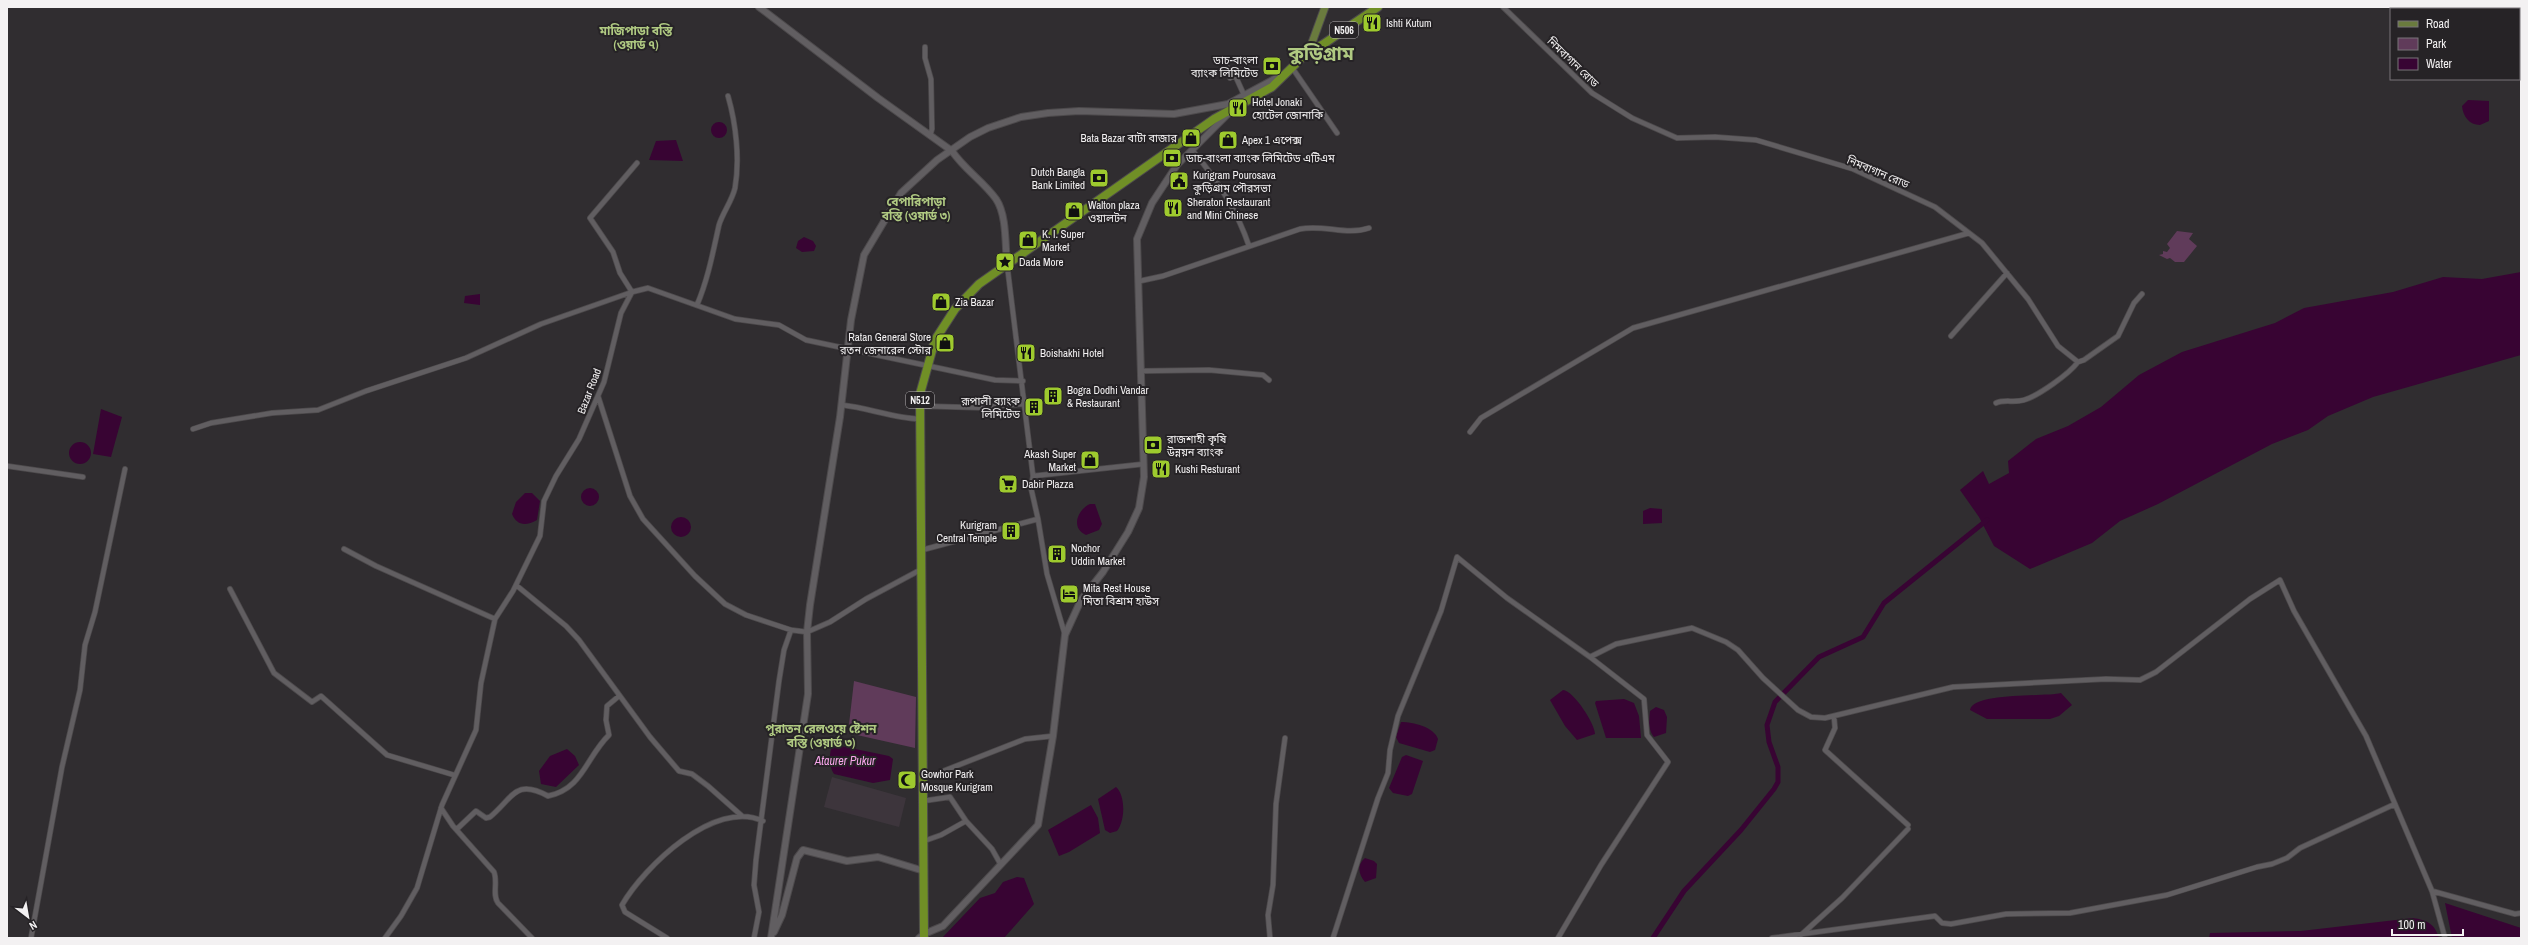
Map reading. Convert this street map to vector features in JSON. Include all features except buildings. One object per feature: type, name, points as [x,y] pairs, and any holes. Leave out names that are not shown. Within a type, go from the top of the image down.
[{"type":"highway","name":"N506","points":[[1309,51],[1322,45],[1378,7]]},
{"type":"highway","name":"N512","points":[[922,936],[924,841],[920,394],[935,340],[955,308],[979,284],[1214,119],[1272,87],[1293,69],[1309,51]]},
{"type":"main road","points":[[1309,51],[1325,7]]},
{"type":"street","points":[[759,7],[952,151],[959,161],[996,200],[1003,220],[1007,264],[1025,404],[1032,476],[1031,488],[1038,519],[1047,574],[1066,634]]},
{"type":"street","name":"নিমবাগান রোড","points":[[1503,7],[1592,93],[1632,118],[1677,138],[1715,136],[1756,140],[1853,169],[1935,207],[1982,243],[2028,299],[2058,346],[2078,362]]},
{"type":"street","points":[[924,47],[925,58],[931,79],[932,129],[930,136]]},
{"type":"street","points":[[1226,63],[1230,78],[1235,75],[1244,95]]},
{"type":"street","points":[[771,938],[808,694],[807,632],[842,405],[851,320],[864,255],[902,193],[937,160],[970,137],[988,128],[1021,118],[1048,113],[1079,111],[1174,114],[1228,104],[1293,69],[1337,133]]},
{"type":"street","points":[[698,305],[720,223],[735,189],[736,168],[734,117],[728,96]]},
{"type":"street","points":[[922,936],[943,926],[1038,825],[1053,736],[1066,634],[1081,600],[1103,572],[1128,532],[1139,508],[1144,477],[1144,464],[1140,371],[1140,281],[1137,239],[1149,210],[1177,166],[1232,110]]},
{"type":"street","points":[[1192,150],[1223,190],[1244,230],[1249,246]]},
{"type":"street","points":[[632,292],[620,273],[613,252],[590,218],[637,163]]},
{"type":"street","points":[[1140,281],[1163,276],[1249,246],[1311,227],[1351,232],[1369,228]]},
{"type":"street","points":[[1470,432],[1481,418],[1633,328],[1969,233]]},
{"type":"street","points":[[1951,336],[2007,273]]},
{"type":"street","points":[[193,429],[210,423],[266,414],[318,410],[366,391],[466,358],[541,324],[632,292],[648,288],[735,319],[779,325],[806,340],[995,380],[1022,381]]},
{"type":"street","name":"Bazar Road","points":[[385,938],[401,916],[417,888],[429,856],[441,808],[454,775],[476,730],[481,683],[495,620],[516,585],[540,536],[544,501],[556,476],[579,439],[604,382],[621,313],[632,292]]},
{"type":"street","points":[[1996,403],[2000,401],[2024,400],[2065,374],[2078,362],[2084,360],[2118,336],[2134,303],[2142,294]]},
{"type":"street","points":[[1140,371],[1209,370],[1263,375],[1269,380]]},
{"type":"street","points":[[598,396],[630,496],[643,519],[695,576],[725,604],[746,615],[792,630],[807,632],[830,622],[866,599],[922,569]]},
{"type":"street","points":[[920,406],[991,408],[993,406],[1025,404]]},
{"type":"street","points":[[842,405],[864,407],[901,418],[920,418]]},
{"type":"street","points":[[1032,476],[1144,464]]},
{"type":"street","points":[[7,466],[83,477]]},
{"type":"street","points":[[31,938],[62,768],[80,690],[85,645],[96,612],[125,469]]},
{"type":"street","points":[[922,550],[1038,519]]},
{"type":"street","points":[[344,549],[376,566],[495,620]]},
{"type":"street","points":[[1333,938],[1378,798],[1388,773],[1390,750],[1398,716],[1441,611],[1457,557],[1496,590],[1590,657],[1644,699],[1648,734],[1668,762],[1601,865],[1558,938]]},
{"type":"street","points":[[1590,657],[1616,644],[1692,628],[1726,642],[1738,650],[1777,691],[1811,717],[1834,716],[1926,692],[1975,684],[2106,679],[2140,680],[2156,672],[2250,599],[2280,580],[2294,611],[2366,736],[2432,891],[2444,938]]},
{"type":"street","points":[[516,585],[570,630],[619,696],[680,771],[692,774],[742,816]]},
{"type":"street","points":[[230,589],[274,673],[312,702],[321,696],[387,755],[454,775]]},
{"type":"street","points":[[754,938],[759,912],[754,885],[779,681],[784,650],[792,630]]},
{"type":"street","points":[[456,829],[476,811],[486,818],[490,817],[515,793],[526,787],[548,796],[577,782],[595,752],[609,735],[606,720],[608,706],[619,696]]},
{"type":"street","points":[[1801,935],[1842,898],[1908,827],[1825,750],[1835,728],[1834,716]]},
{"type":"street","points":[[923,779],[1026,739],[1053,736]]},
{"type":"street","points":[[1270,938],[1268,915],[1273,879],[1276,804],[1285,738]]},
{"type":"street","points":[[923,802],[950,797],[966,821],[992,849],[1001,865]]},
{"type":"street","points":[[1772,938],[1935,916],[1942,923],[1951,924],[2006,914],[2070,912],[2167,895],[2257,867],[2272,864],[2287,858],[2300,848],[2395,804]]},
{"type":"street","points":[[441,808],[456,829],[494,872],[496,877],[496,900],[532,938]]},
{"type":"street","points":[[667,938],[626,912],[622,905],[630,892],[666,852],[728,816],[742,816],[763,821]]},
{"type":"street","points":[[924,841],[941,835],[966,821]]},
{"type":"street","points":[[771,938],[782,916],[797,858],[803,850],[847,861],[878,857],[924,871]]},
{"type":"street","points":[[2432,891],[2516,914],[2521,913]]},
{"type":"shaded area","points":[[832,777],[906,798],[899,827],[824,807]]},
{"type":"green space","points":[[2177,231],[2193,233],[2189,239],[2197,246],[2184,262],[2175,262],[2170,258],[2167,259],[2159,255],[2163,254],[2163,251],[2167,252],[2170,248],[2167,244]]},
{"type":"green space","points":[[854,681],[916,697],[915,748],[848,733]]},
{"type":"water","points":[[2468,100],[2489,101],[2489,121],[2476,125],[2467,119],[2462,106]]},
{"type":"water","points":[[716,122],[722,122],[727,127],[725,136],[722,138],[716,138],[711,133],[711,127]]},
{"type":"water","points":[[676,140],[683,161],[649,160],[656,141]]},
{"type":"water","points":[[804,237],[813,241],[816,246],[814,251],[802,252],[796,248],[798,241]]},
{"type":"water","points":[[2521,272],[2521,355],[2373,397],[2328,416],[2308,430],[2272,444],[2158,504],[2120,521],[2092,543],[2030,569],[1994,546],[1979,517],[1960,490],[1983,471],[1989,484],[2009,473],[2008,461],[2036,439],[2068,426],[2101,407],[2139,375],[2182,352],[2275,323],[2304,308],[2393,292],[2443,277],[2482,279]]},
{"type":"water","points":[[480,294],[480,305],[464,303],[465,296]]},
{"type":"water","points":[[101,409],[122,417],[111,457],[93,454]]},
{"type":"water","points":[[80,442],[88,445],[91,453],[88,461],[80,464],[72,461],[69,453],[72,445]]},
{"type":"water","points":[[590,488],[596,491],[599,497],[596,503],[590,506],[584,503],[581,497],[584,491]]},
{"type":"water","points":[[525,493],[532,493],[540,501],[537,520],[522,524],[516,521],[512,514],[516,502]]},
{"type":"water","points":[[1095,504],[1102,524],[1099,530],[1086,535],[1078,528],[1077,523],[1079,514],[1086,506]]},
{"type":"water","points":[[1650,508],[1662,509],[1662,523],[1643,524],[1643,511]]},
{"type":"water","points":[[681,517],[688,520],[691,527],[688,534],[681,537],[674,534],[671,527],[674,520]]},
{"type":"water","points":[[1563,690],[1573,696],[1578,702],[1592,723],[1595,734],[1577,740],[1565,726],[1550,700]]},
{"type":"water","points":[[2061,693],[2072,705],[2059,716],[2050,719],[1987,719],[1970,710],[1974,704],[1983,700],[2011,696]]},
{"type":"water","points":[[1624,699],[1634,703],[1639,716],[1641,738],[1606,738],[1595,703],[1596,701]]},
{"type":"water","points":[[1656,707],[1664,710],[1667,717],[1666,733],[1654,737],[1649,725],[1649,718],[1650,711]]},
{"type":"water","points":[[1401,722],[1417,724],[1432,731],[1438,739],[1435,750],[1430,752],[1399,743],[1396,737]]},
{"type":"water","name":"Ataurer Pukur","points":[[836,745],[889,756],[893,759],[890,780],[873,783],[834,774],[830,765],[830,756],[831,749]]},
{"type":"water","points":[[567,749],[575,756],[579,765],[556,787],[541,784],[539,771],[550,756]]},
{"type":"water","points":[[1406,755],[1423,761],[1412,794],[1408,796],[1393,793],[1389,788],[1402,757]]},
{"type":"water","points":[[1116,787],[1122,796],[1123,815],[1120,827],[1117,831],[1110,833],[1105,830],[1098,799]]},
{"type":"water","points":[[1091,805],[1098,818],[1100,833],[1069,852],[1059,856],[1048,830]]},
{"type":"water","points":[[1365,858],[1374,861],[1377,864],[1376,878],[1365,882],[1361,876],[1359,867]]},
{"type":"water","points":[[1017,877],[1024,878],[1034,904],[1004,938],[942,938],[980,898],[995,893],[1003,882]]},
{"type":"water","points":[[2445,903],[2521,928],[2521,938],[2452,938]]},
{"type":"water","points":[[2413,918],[2422,920],[2433,926],[2439,938],[2209,938],[2210,933],[2301,931]]},
{"type":"waterway","points":[[1653,938],[1684,891],[1741,830],[1778,782],[1778,767],[1769,742],[1767,725],[1775,702],[1819,657],[1863,637],[1884,603],[1987,520]]},
{"type":"place","name":"Ishti Kutum","points":[[1372,23]]},
{"type":"place","name":"ডাচ-বাংলা ব্যাংক লিমিটেড","points":[[1272,66]]},
{"type":"place","name":"Hotel Jonaki হোটেল জোনাকি","points":[[1238,108]]},
{"type":"place","name":"Bata Bazar বাটা বাজার","points":[[1191,138]]},
{"type":"place","name":"Apex 1 এপেক্স","points":[[1228,140]]},
{"type":"place","name":"ডাচ-বাংলা ব্যাংক লিমিটেড এটিএম","points":[[1172,158]]},
{"type":"place","name":"Dutch Bangla Bank Limited","points":[[1099,178]]},
{"type":"place","name":"Kurigram Pourosava কুড়িগ্রাম পৌরসভা","points":[[1179,181]]},
{"type":"place","name":"Sheraton Restaurant and Mini Chinese","points":[[1173,208]]},
{"type":"place","name":"Walton plaza ওয়ালটন","points":[[1074,211]]},
{"type":"place","name":"K. I. Super Market","points":[[1028,240]]},
{"type":"place","name":"Dada More","points":[[1005,262]]},
{"type":"place","name":"Zia Bazar","points":[[941,302]]},
{"type":"place","name":"Ratan General Store রতন জেনারেল স্টোর","points":[[945,343]]},
{"type":"place","name":"Boishakhi Hotel","points":[[1026,353]]},
{"type":"place","name":"Bogra Dodhi Vandar & Restaurant","points":[[1053,396]]},
{"type":"place","name":"রূপালী ব্যাংক লিমিটেড","points":[[1034,407]]},
{"type":"place","name":"রাজশাহী কৃষি উন্নয়ন ব্যাংক","points":[[1153,445]]},
{"type":"place","name":"Akash Super Market","points":[[1090,460]]},
{"type":"place","name":"Kushi Resturant","points":[[1161,469]]},
{"type":"place","name":"Dabir Plazza","points":[[1008,484]]},
{"type":"place","name":"Kurigram Central Temple","points":[[1011,531]]},
{"type":"place","name":"Nochor Uddin Market","points":[[1057,554]]},
{"type":"place","name":"Mita Rest House মিতা বিশ্রাম হাউস","points":[[1069,594]]},
{"type":"place","name":"Gowhor Park Mosque Kurigram","points":[[907,780]]},
{"type":"district","name":"মাজিপাড়া বস্তি (ওয়ার্ড ৭)","points":[[636,38]]},
{"type":"district","name":"কুড়িগ্রাম","points":[[1321,53]]},
{"type":"district","name":"বেপারিপাড়া বস্তি (ওয়ার্ড ৩)","points":[[916,209]]},
{"type":"district","name":"পুরাতন রেলওয়ে ষ্টেশন বস্তি (ওয়ার্ড ৩)","points":[[821,736]]}]
